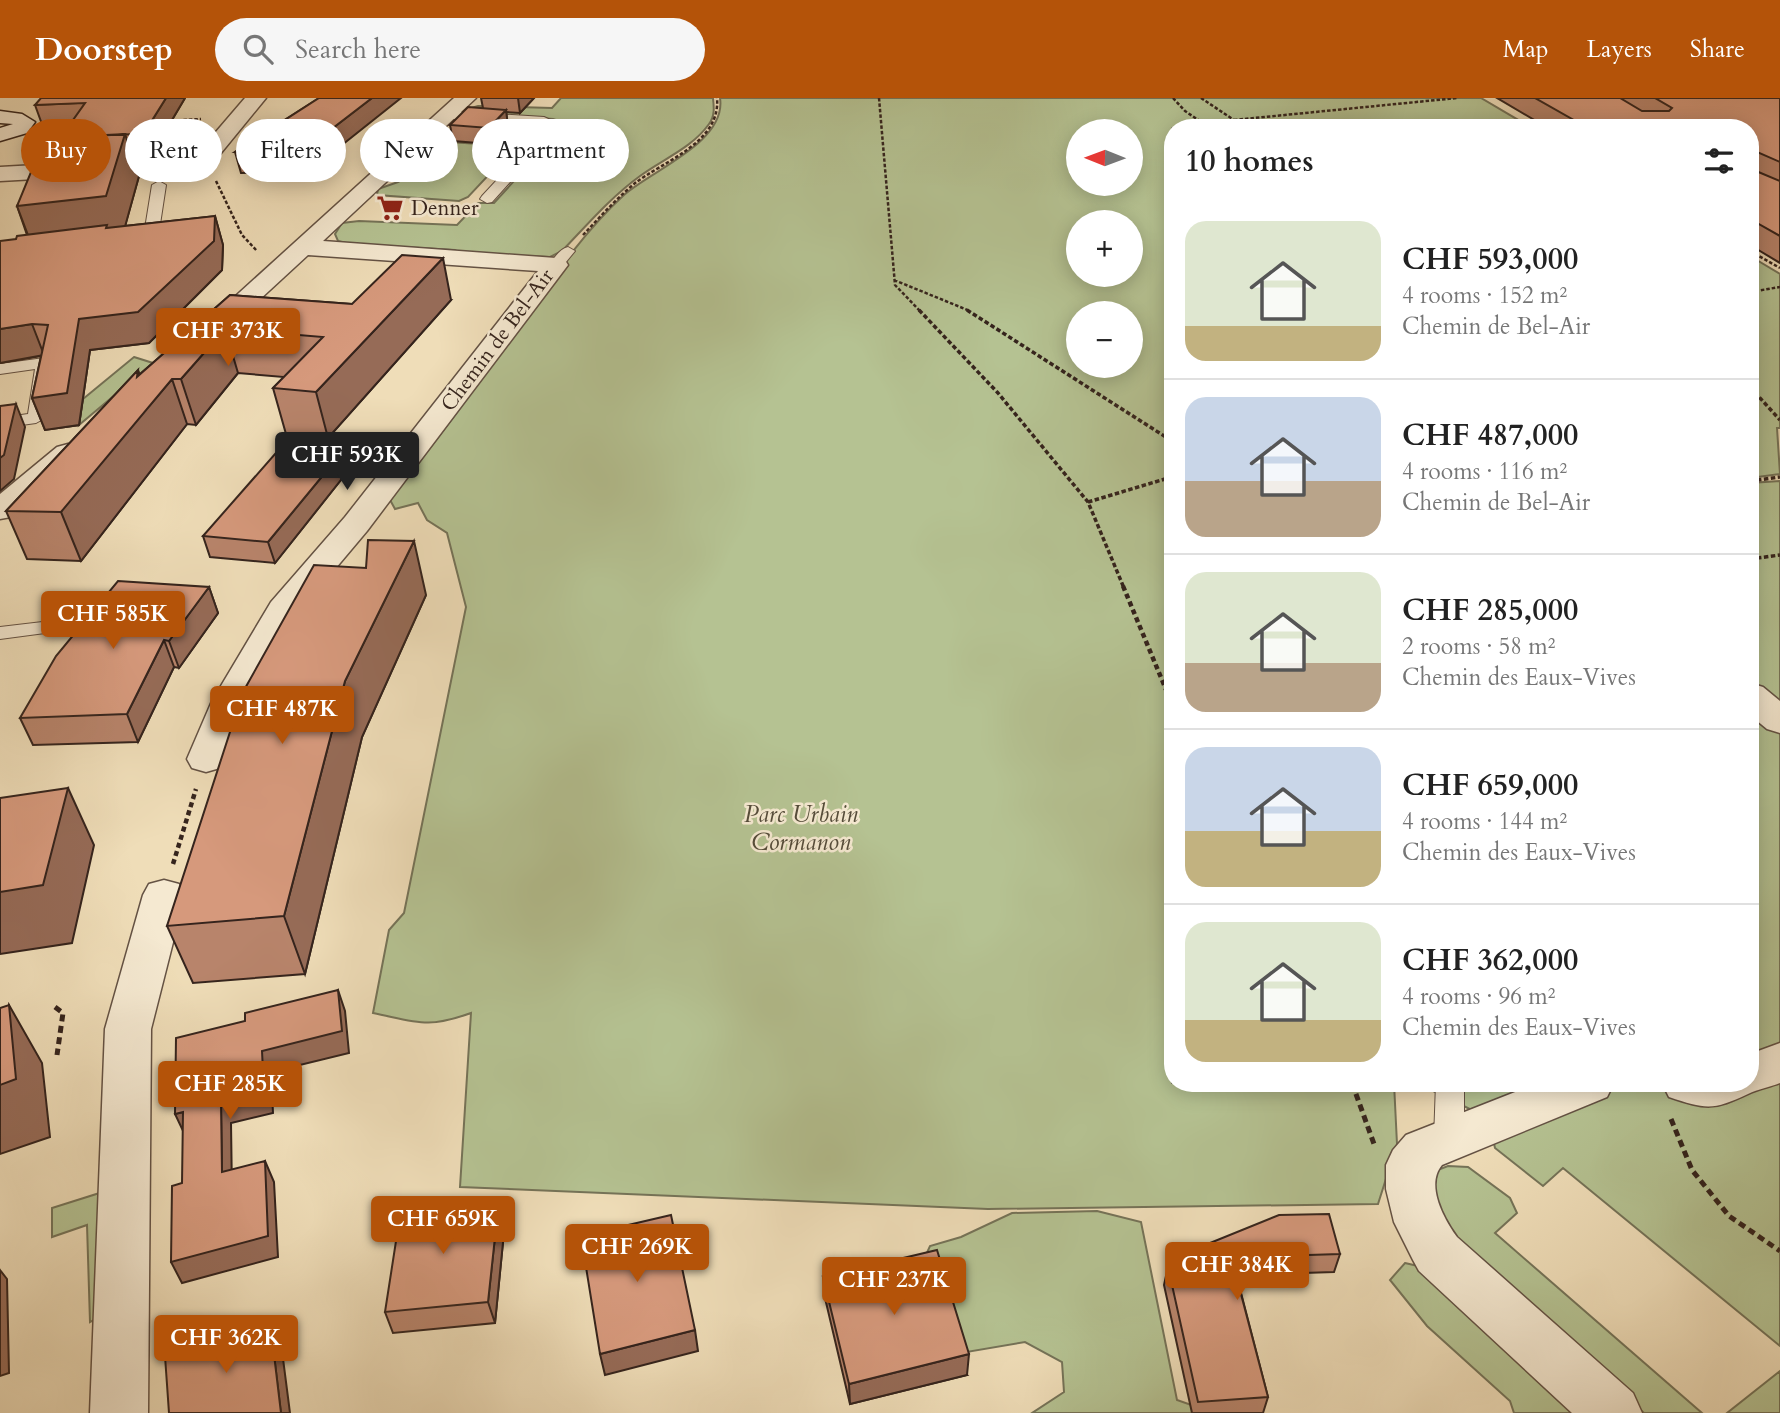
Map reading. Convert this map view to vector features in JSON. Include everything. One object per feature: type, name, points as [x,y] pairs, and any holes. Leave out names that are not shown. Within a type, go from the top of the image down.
[{"type":"street","points":[[222,138],[256,98]]},
{"type":"street","points":[[3,123],[25,102]]},
{"type":"street","points":[[189,349],[456,106]]},
{"type":"street","points":[[0,174],[125,167]]},
{"type":"street","name":"Chemin de Bel-Air","points":[[303,247],[562,258]]},
{"type":"street","name":"Chemin de Bel-Air","points":[[206,759],[230,701],[284,609],[356,524],[562,258]]},
{"type":"street","points":[[0,510],[89,436]]},
{"type":"street","points":[[1759,703],[1780,721]]},
{"type":"street","points":[[119,1413],[128,1029],[164,895]]},
{"type":"street","points":[[1759,1071],[1780,1062]]},
{"type":"street","points":[[1568,1092],[1424,1150],[1411,1165],[1411,1198],[1423,1232],[1438,1254],[1613,1413]]},
{"type":"lane","points":[[456,106],[555,125],[487,199]]},
{"type":"lane","points":[[123,247],[150,244],[159,185]]},
{"type":"lane","points":[[0,369],[44,363],[35,421],[0,423]]},
{"type":"lane","points":[[0,633],[68,625]]},
{"type":"lane","points":[[1449,1140],[1450,1092]]},
{"type":"path","points":[[562,258],[620,196],[647,174],[684,151],[714,123],[719,110],[717,98]]},
{"type":"path","points":[[879,98],[894,280],[900,292],[913,302],[998,393],[1088,502],[1164,685]]},
{"type":"path","points":[[1173,98],[1197,119]]},
{"type":"path","points":[[1201,98],[1232,119]]},
{"type":"path","points":[[1244,119],[1457,98]]},
{"type":"path","points":[[217,182],[242,235],[261,255]]},
{"type":"path","points":[[1759,256],[1780,268]]},
{"type":"path","points":[[894,280],[960,305],[1164,435]]},
{"type":"path","points":[[1759,290],[1780,287]]},
{"type":"path","points":[[1759,397],[1780,420]]},
{"type":"path","points":[[1759,480],[1780,478]]},
{"type":"path","points":[[1088,502],[1164,480]]},
{"type":"path","points":[[1759,558],[1780,555]]},
{"type":"path","points":[[164,895],[206,759]]},
{"type":"path","points":[[55,1007],[63,1013],[57,1055]]},
{"type":"path","points":[[1355,1092],[1371,1141],[1410,1179]]},
{"type":"path","points":[[1678,1094],[1672,1127],[1692,1170],[1729,1216],[1780,1251]]},
{"type":"green space","points":[[561,98],[713,98],[714,111],[709,124],[694,140],[629,184],[562,251],[550,257],[460,253],[455,250],[338,241],[335,234],[342,223],[359,221],[457,225],[478,203],[494,203],[513,182],[629,182],[629,119],[553,119],[463,113],[464,110],[478,106],[552,108]]},
{"type":"green space","name":"Parc Urbain Cormanon","points":[[720,98],[1481,98],[1517,119],[1164,119],[1164,1092],[1394,1092],[1397,1144],[1378,1204],[988,1209],[460,1187],[471,1013],[443,1021],[422,1022],[373,1013],[389,930],[404,913],[466,607],[447,533],[427,520],[418,503],[395,509],[389,498],[447,426],[591,229],[636,185],[685,154],[712,128],[719,114]]},
{"type":"green space","points":[[458,143],[472,144],[472,182],[482,182],[468,197],[459,201],[377,195],[378,189],[398,182],[458,182]]},
{"type":"green space","points":[[1759,261],[1780,274],[1780,428],[1777,428],[1780,474],[1759,477]]},
{"type":"green space","points":[[134,357],[153,363],[79,425],[83,399]]},
{"type":"green space","points":[[1780,481],[1780,1346],[1563,1168],[1543,1186],[1495,1148],[1488,1118],[1435,1092],[1759,1092],[1759,482]]},
{"type":"green space","points":[[1448,1166],[1468,1167],[1510,1198],[1517,1213],[1495,1233],[1702,1413],[1644,1413],[1463,1251],[1434,1211],[1435,1171]]},
{"type":"green space","points":[[106,1191],[99,1317],[90,1322],[87,1225],[52,1237],[52,1208]]},
{"type":"green space","points":[[1097,1211],[1141,1222],[1177,1400],[1214,1413],[1032,1413],[1064,1392],[1062,1362],[1025,1342],[961,1353],[924,1259],[930,1246],[961,1237],[1012,1213]]},
{"type":"green space","points":[[1405,1263],[1435,1270],[1582,1413],[1514,1413],[1510,1401],[1427,1326],[1390,1280]]},
{"type":"green space","points":[[1780,1371],[1780,1413],[1727,1413]]},
{"type":"building","points":[[41,98],[166,98],[153,119],[125,119],[125,134],[111,135],[111,119],[74,119],[85,103],[35,105]]},
{"type":"building","points":[[319,98],[372,98],[345,119],[286,119]]},
{"type":"building","points":[[1535,98],[1620,98],[1642,111],[1669,111],[1672,108],[1655,98],[1780,98],[1780,162],[1759,153],[1759,119],[1572,119]]},
{"type":"building","points":[[468,107],[506,110],[498,119],[472,119],[472,127],[458,126],[456,119]]},
{"type":"building","points":[[125,134],[111,180],[111,135]]},
{"type":"building","points":[[1759,172],[1780,181],[1780,236],[1759,224]]},
{"type":"building","points":[[27,182],[110,182],[106,196],[17,206]]},
{"type":"building","points":[[215,216],[214,241],[138,312],[79,319],[67,393],[32,398],[48,325],[32,324],[0,329],[0,241],[16,239],[17,236],[107,225],[106,228]]},
{"type":"building","points":[[402,255],[443,258],[316,392],[273,388],[323,337],[225,329],[181,379],[172,379],[61,512],[6,511],[138,370],[137,377],[230,295],[352,304]]},
{"type":"building","points":[[16,404],[4,455],[0,458],[0,406]]},
{"type":"building","points":[[282,446],[343,451],[268,542],[203,536]]},
{"type":"building","points":[[368,540],[414,541],[345,681],[284,916],[167,926],[243,692],[314,565],[366,568]]},
{"type":"building","points":[[118,581],[209,587],[169,641],[164,640],[127,714],[20,718],[56,656]]},
{"type":"building","points":[[68,788],[43,885],[0,892],[0,798]]},
{"type":"building","points":[[338,990],[342,1031],[262,1051],[264,1091],[221,1102],[222,1172],[265,1161],[268,1236],[171,1262],[172,1186],[182,1183],[183,1112],[175,1114],[176,1038],[245,1021],[245,1013]]},
{"type":"building","points":[[9,1005],[16,1079],[0,1085],[0,1008]]},
{"type":"building","points":[[499,1200],[488,1302],[385,1312],[401,1209]]},
{"type":"building","points":[[1329,1214],[1340,1254],[1276,1256],[1236,1275],[1268,1397],[1198,1402],[1168,1267],[1224,1264],[1210,1243],[1279,1215]]},
{"type":"building","points":[[671,1215],[695,1330],[600,1354],[581,1236]]},
{"type":"building","points":[[937,1250],[969,1354],[849,1384],[823,1277]]},
{"type":"building","points":[[270,1321],[281,1413],[169,1413],[165,1356]]},
{"type":"place","name":"Denner","points":[[390,208]]}]
